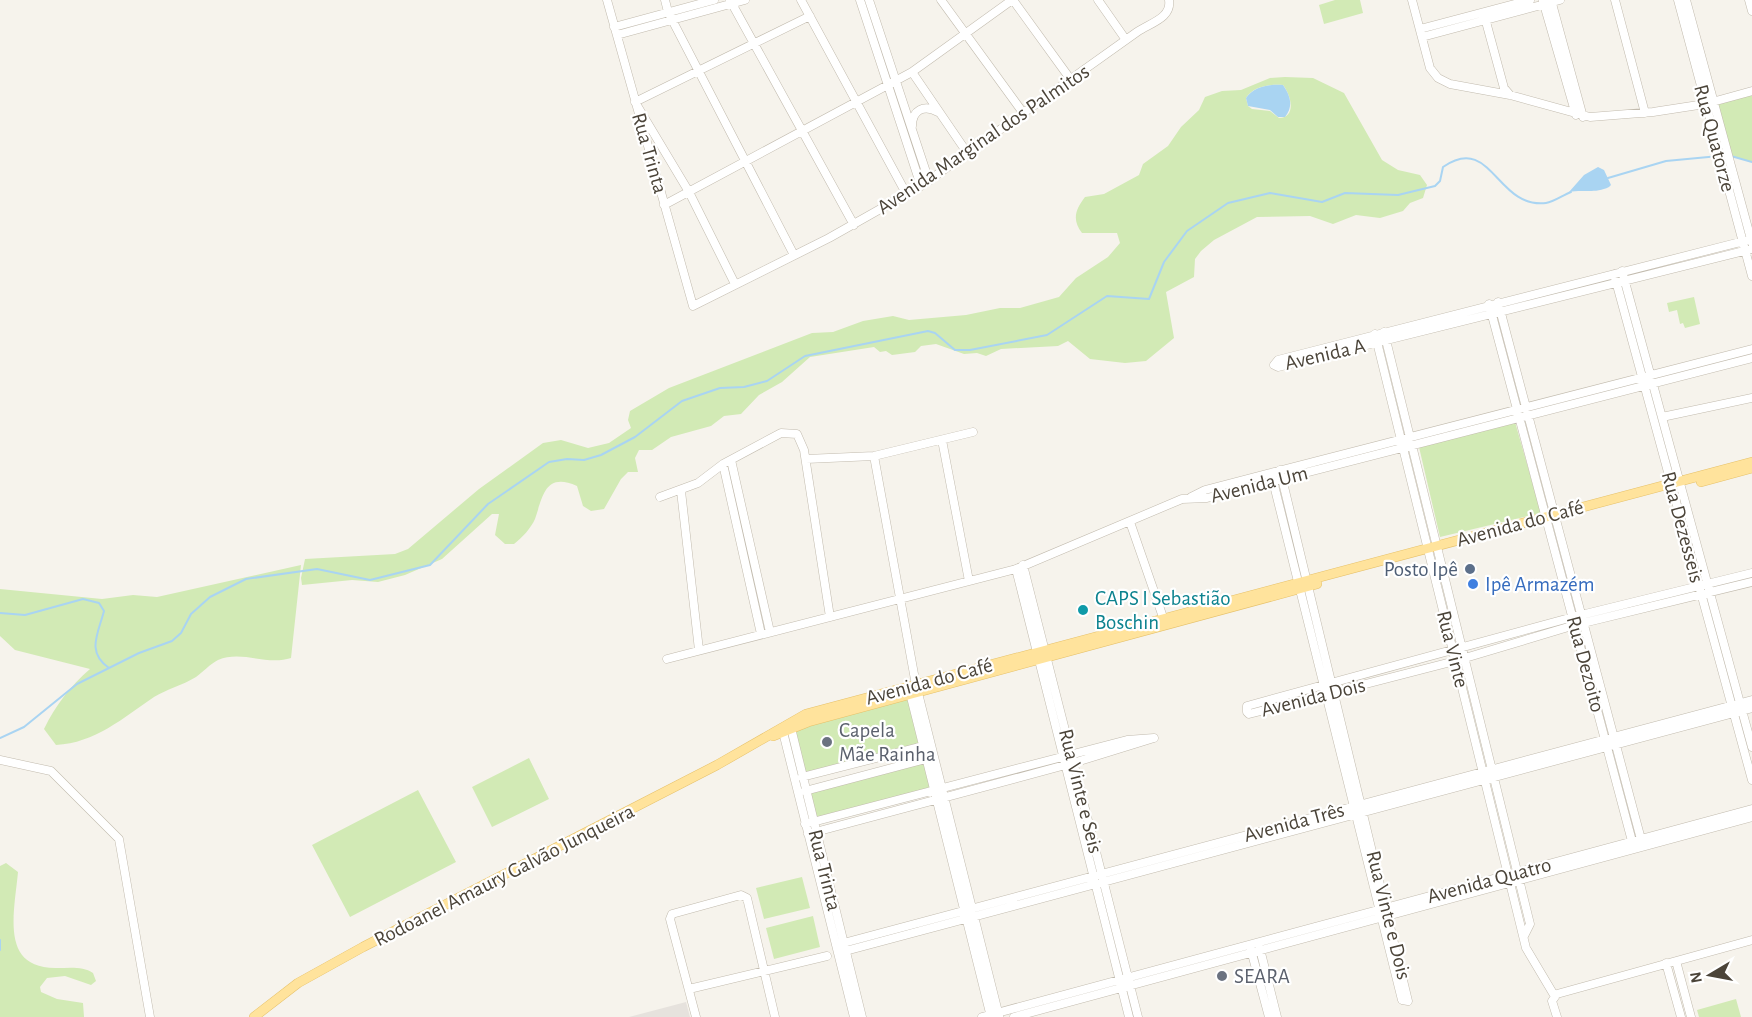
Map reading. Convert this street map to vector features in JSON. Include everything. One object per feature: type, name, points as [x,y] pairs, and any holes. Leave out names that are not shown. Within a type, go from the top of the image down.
[{"type":"main road","name":"Avenida do Café","points":[[759,741],[786,727],[914,690],[1676,485],[1752,462]]},
{"type":"main road","name":"Avenida do Café","points":[[1676,485],[1752,468]]},
{"type":"main road","name":"Rodoanel Amaury Galvão Junqueira","points":[[254,1017],[301,982],[363,947],[759,741]]},
{"type":"street","name":"Rua Trinta","points":[[607,0],[693,306]]},
{"type":"street","points":[[665,0],[670,16],[794,255]]},
{"type":"street","points":[[670,16],[714,0]]},
{"type":"street","points":[[616,31],[727,2],[745,0]]},
{"type":"street","points":[[801,0],[907,195]]},
{"type":"street","points":[[860,0],[915,139]]},
{"type":"street","points":[[870,0],[925,184]]},
{"type":"street","points":[[940,0],[1024,114]]},
{"type":"street","points":[[664,205],[912,72],[1013,0],[1071,80]]},
{"type":"street","points":[[1098,0],[1125,40]]},
{"type":"street","name":"Avenida Marginal dos Palmitos","points":[[693,306],[854,225],[925,184],[1169,11],[1169,0]]},
{"type":"street","points":[[1412,0],[1430,68],[1438,78],[1459,86],[1510,95],[1580,116],[1645,113],[1705,104],[1752,91]]},
{"type":"street","points":[[1484,16],[1530,0]]},
{"type":"street","points":[[1615,0],[1645,113]]},
{"type":"street","name":"Rua Quatorze","points":[[1678,0],[1718,151],[1726,157]]},
{"type":"street","name":"Rua Quatorze","points":[[1686,0],[1749,241],[1752,276]]},
{"type":"street","points":[[1749,0],[1752,11]]},
{"type":"street","points":[[1421,33],[1550,1],[1580,116]]},
{"type":"street","points":[[727,2],[753,44],[854,225]]},
{"type":"street","points":[[735,284],[689,192],[635,102],[810,16]]},
{"type":"street","points":[[1484,16],[1504,88],[1510,95]]},
{"type":"street","points":[[912,72],[968,154]]},
{"type":"street","points":[[925,184],[912,120],[916,112],[927,108],[941,116]]},
{"type":"street","name":"Avenida A","points":[[1495,308],[1618,272],[1749,241]]},
{"type":"street","name":"Avenida A","points":[[1380,337],[1278,366],[1274,365],[1278,360],[1749,250]]},
{"type":"street","name":"Rua Dezesseis","points":[[1618,272],[1737,708],[1752,780]]},
{"type":"street","name":"Rua Dezoito","points":[[1495,308],[1611,741],[1643,847]]},
{"type":"street","name":"Rua Vinte","points":[[1380,337],[1514,877],[1530,959],[1553,996]]},
{"type":"street","name":"Avenida Um","points":[[1648,380],[1752,349]]},
{"type":"street","name":"Avenida Um","points":[[667,658],[1019,567],[1130,522],[1158,508],[1190,498],[1648,380],[1752,358]]},
{"type":"street","name":"Rua Dezesseis","points":[[1648,380],[1662,417],[1676,485]]},
{"type":"street","points":[[1662,417],[1752,398]]},
{"type":"street","points":[[660,497],[701,482],[727,462],[788,431],[800,437],[806,459],[830,617]]},
{"type":"street","points":[[806,459],[874,456],[973,432]]},
{"type":"street","points":[[942,440],[969,581]]},
{"type":"street","points":[[874,456],[900,599],[923,746],[940,799],[992,1016]]},
{"type":"street","points":[[727,462],[765,633]]},
{"type":"street","name":"Rua Vinte e Dois","points":[[1281,474],[1329,689],[1408,1001],[1403,1000],[1385,913]]},
{"type":"street","name":"Rua Vinte e Dois","points":[[1272,477],[1305,584]]},
{"type":"street","points":[[681,491],[699,650]]},
{"type":"street","points":[[1130,522],[1164,621]]},
{"type":"street","name":"Rua Vinte e Seis","points":[[1019,567],[1125,983],[1138,1017]]},
{"type":"street","name":"Avenida Dois","points":[[1704,590],[1752,573]]},
{"type":"street","name":"Avenida Dois","points":[[1329,689],[1247,706],[1246,709],[1249,714],[1329,689],[1578,620],[1704,590],[1752,582]]},
{"type":"street","points":[[914,690],[937,790]]},
{"type":"street","name":"Avenida Três","points":[[841,948],[968,910],[1487,770],[1737,708],[1752,700]]},
{"type":"street","name":"Rua Dezesseis","points":[[1737,708],[1752,747]]},
{"type":"street","name":"Avenida Três","points":[[1737,708],[1752,708]]},
{"type":"street","name":"Rua Trinta","points":[[786,727],[802,777],[809,823]]},
{"type":"street","name":"Rua Trinta","points":[[786,727],[841,948],[862,1017]]},
{"type":"street","points":[[809,823],[937,790],[1068,760],[1154,738],[1136,738],[1068,760],[940,799],[811,833]]},
{"type":"street","name":"Rua Dezoito","points":[[1611,741],[1633,845]]},
{"type":"street","name":"Avenida Três","points":[[841,948],[970,920],[1490,779],[1611,741]]},
{"type":"street","points":[[802,777],[923,746]]},
{"type":"street","points":[[805,791],[926,759]]},
{"type":"street","points":[[0,760],[51,771],[118,839],[150,1017]]},
{"type":"street","name":"Avenida Quatro","points":[[992,1016],[1385,913],[1633,845],[1641,838],[1752,809]]},
{"type":"street","name":"Avenida Quatro","points":[[1633,845],[1643,847],[1752,817]]},
{"type":"street","points":[[696,1017],[670,919],[676,911],[745,896],[775,1017]]},
{"type":"street","points":[[1557,1017],[1553,996],[1752,940]]},
{"type":"street","name":"Rua Trinta","points":[[841,948],[854,1017]]},
{"type":"street","points":[[1255,948],[1269,1017]]},
{"type":"street","points":[[1255,948],[1277,1017]]},
{"type":"street","points":[[689,989],[827,956]]},
{"type":"street","points":[[1676,961],[1690,1017]]},
{"type":"street","points":[[1666,963],[1681,1017]]},
{"type":"street","name":"Rua Vinte e Seis","points":[[1125,983],[1129,1017]]},
{"type":"street","name":"Avenida Quatro","points":[[1014,1017],[1125,983]]},
{"type":"shaded area","points":[[686,1002],[690,1017],[629,1017]]},
{"type":"green space","points":[[1335,0],[1360,0],[1363,13],[1324,24],[1319,5]]},
{"type":"green space","points":[[1270,78],[1313,78],[1344,93],[1382,160],[1398,170],[1420,175],[1427,185],[1423,198],[1410,203],[1403,211],[1380,218],[1356,215],[1333,224],[1310,216],[1257,217],[1214,240],[1195,259],[1194,277],[1166,292],[1174,338],[1146,361],[1125,363],[1090,359],[1068,341],[1058,346],[1001,349],[986,356],[977,353],[964,354],[936,344],[921,346],[915,352],[892,355],[886,351],[880,352],[874,347],[810,357],[782,382],[759,395],[741,414],[724,416],[711,426],[671,437],[652,450],[639,450],[635,458],[638,472],[628,472],[621,479],[604,509],[591,511],[583,506],[577,486],[558,482],[547,489],[533,522],[526,533],[514,544],[505,544],[495,535],[499,514],[492,514],[442,559],[405,575],[378,582],[352,580],[302,585],[305,559],[395,554],[408,549],[479,489],[543,443],[561,440],[588,448],[609,443],[631,428],[628,420],[630,411],[669,388],[812,333],[833,332],[863,321],[893,316],[909,320],[966,315],[1000,308],[1020,308],[1059,297],[1076,278],[1108,257],[1120,243],[1117,233],[1082,233],[1077,224],[1076,215],[1085,197],[1104,194],[1139,175],[1143,164],[1168,146],[1181,127],[1199,110],[1205,97],[1222,91],[1241,90]],"holes":[[[1283,85],[1291,105],[1285,117],[1279,118],[1270,111],[1252,109],[1248,106],[1246,98],[1257,88]]]},
{"type":"green space","points":[[1752,92],[1752,162],[1730,156],[1715,102]]},
{"type":"green space","points":[[1694,297],[1700,324],[1685,328],[1683,323],[1680,324],[1677,310],[1669,312],[1667,303]]},
{"type":"green space","points":[[1515,422],[1541,513],[1440,537],[1419,447]]},
{"type":"green space","points":[[301,565],[291,658],[273,660],[227,657],[218,660],[196,677],[154,697],[120,721],[83,740],[56,745],[44,729],[64,696],[90,669],[15,650],[0,636],[0,589],[102,599],[133,595],[157,597]]},
{"type":"green space","points":[[911,695],[923,746],[802,777],[791,729]]},
{"type":"green space","points":[[529,758],[549,799],[492,827],[472,787]]},
{"type":"green space","points":[[926,759],[933,791],[813,822],[805,791]]},
{"type":"green space","points":[[418,790],[456,862],[350,917],[312,845]]},
{"type":"green space","points":[[6,863],[18,872],[14,905],[15,936],[19,949],[26,959],[39,966],[81,968],[93,973],[96,981],[91,985],[65,976],[47,978],[40,987],[41,992],[57,999],[83,1003],[84,1017],[0,1017],[0,866]]},
{"type":"green space","points":[[802,877],[810,908],[764,919],[756,888]]},
{"type":"green space","points":[[813,916],[820,947],[774,959],[766,928]]},
{"type":"green space","points":[[1736,999],[1741,1017],[1699,1017],[1697,1010]]},
{"type":"water","points":[[1283,85],[1290,101],[1285,117],[1278,117],[1270,110],[1248,106],[1246,98],[1258,88]]},
{"type":"water","points":[[1598,167],[1604,170],[1611,185],[1609,187],[1569,192],[1584,175]]},
{"type":"waterway","points":[[1608,178],[1666,161],[1719,156]]},
{"type":"waterway","points":[[1731,156],[1752,162]]},
{"type":"waterway","points":[[0,738],[24,727],[77,684],[139,653],[172,641],[181,633],[191,614],[210,597],[246,579],[317,569],[370,580],[430,565],[488,504],[549,462],[567,459],[584,460],[601,455],[635,437],[682,401],[720,388],[744,387],[767,381],[805,356],[928,331],[935,333],[955,350],[970,350],[1047,335],[1107,296],[1149,299],[1164,262],[1187,231],[1228,203],[1270,193],[1322,202],[1345,193],[1398,195],[1435,186],[1440,181],[1443,167],[1459,159],[1473,159],[1484,165],[1516,195],[1529,202],[1546,203],[1571,192]]},
{"type":"waterway","points":[[0,613],[25,615],[83,599],[99,603],[104,611],[97,635],[96,649],[102,662],[109,668]]},
{"type":"waterway","points":[[0,940],[0,950]]},
{"type":"place","name":"Posto Ipê","points":[[1470,569]]},
{"type":"place","name":"Ipê Armazém","points":[[1473,584]]},
{"type":"place","name":"CAPS I Sebastião Boschin","points":[[1083,610]]},
{"type":"place","name":"Capela Mãe Rainha","points":[[827,742]]},
{"type":"place","name":"SEARA","points":[[1222,976]]}]
